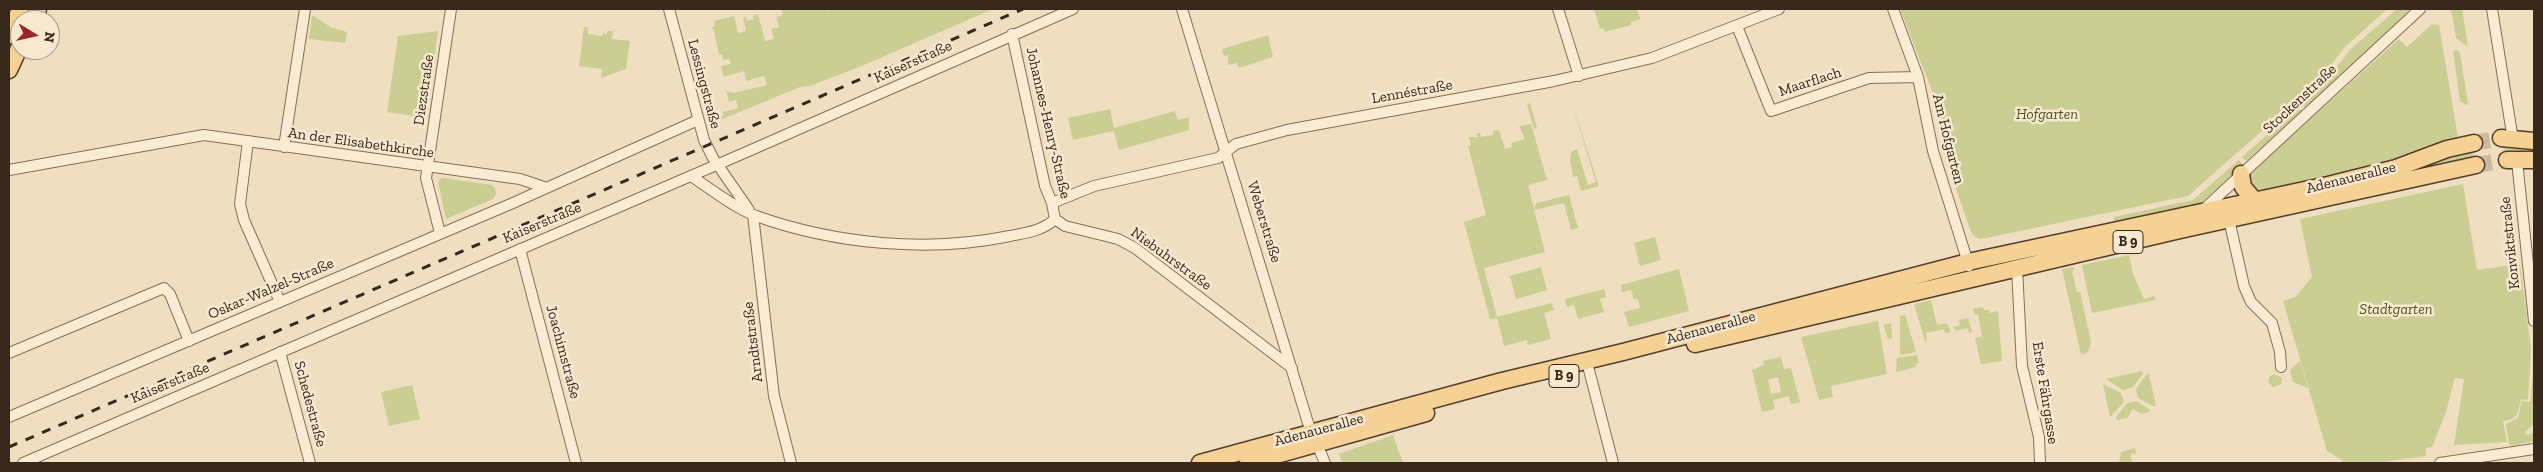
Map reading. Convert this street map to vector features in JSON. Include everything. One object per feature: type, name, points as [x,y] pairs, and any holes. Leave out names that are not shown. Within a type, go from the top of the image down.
[{"type":"main road","points":[[9,35],[20,9]]},
{"type":"main road","points":[[2507,139],[2534,141]]},
{"type":"main road","name":"Adenauerallee","points":[[1200,463],[1453,405],[1588,370],[2180,230],[2228,213],[2254,201],[2376,173],[2447,149],[2474,143]]},
{"type":"main road","points":[[2512,161],[2534,160]]},
{"type":"main road","name":"Adenauerallee","points":[[1248,463],[1314,438],[1968,262],[2201,211],[2228,213],[2476,165]]},
{"type":"main road","points":[[2241,174],[2243,187],[2254,201]]},
{"type":"main road","points":[[2180,230],[2201,211]]},
{"type":"street","points":[[284,147],[305,9]]},
{"type":"street","name":"Diezstraße","points":[[440,233],[426,178],[451,9]]},
{"type":"street","name":"Lessingstraße","points":[[669,9],[704,140],[718,165]]},
{"type":"street","name":"Kaiserstraße","points":[[23,463],[718,165],[1007,36],[1073,9]]},
{"type":"street","name":"Weberstraße","points":[[1182,9],[1314,438],[1324,463]]},
{"type":"street","points":[[1558,9],[1579,76]]},
{"type":"street","name":"Lennéstraße","points":[[1052,203],[1094,186],[1218,158],[1236,144],[1287,130],[1579,76],[1652,58],[1779,9]]},
{"type":"street","name":"Am Hofgarten","points":[[1893,9],[1918,78],[1933,151],[1972,278]]},
{"type":"street","name":"Stockenstraße","points":[[2201,211],[2420,9]]},
{"type":"street","points":[[2492,9],[2507,139]]},
{"type":"street","name":"Maarflach","points":[[1737,26],[1771,111],[1869,78],[1918,78]]},
{"type":"street","name":"Johannes-Henry-Straße","points":[[1007,36],[1055,219]]},
{"type":"street","points":[[544,187],[698,120]]},
{"type":"street","name":"An der Elisabethkirche","points":[[9,170],[204,135],[428,168],[520,179],[544,187]]},
{"type":"street","points":[[248,141],[240,204],[244,220],[280,302]]},
{"type":"street","name":"Konviktstraße","points":[[2512,161],[2534,321]]},
{"type":"street","points":[[718,165],[753,215]]},
{"type":"street","points":[[691,176],[753,215],[802,230],[912,245],[980,242],[1048,226],[1055,219]]},
{"type":"street","name":"Oskar-Walzel-Straße","points":[[9,417],[544,187]]},
{"type":"street","points":[[2228,213],[2248,294],[2251,302],[2272,322],[2280,352],[2281,367]]},
{"type":"street","name":"Arndtstraße","points":[[753,215],[774,396],[791,463]]},
{"type":"street","name":"Niebuhrstraße","points":[[1055,219],[1065,226],[1118,239],[1135,248],[1293,368]]},
{"type":"street","name":"Joachimstraße","points":[[516,251],[576,463]]},
{"type":"street","name":"Erste Fährgasse","points":[[2017,268],[2022,366],[2039,437],[2040,463]]},
{"type":"street","points":[[9,353],[164,288],[170,294],[189,341]]},
{"type":"street","name":"Schedestraße","points":[[277,353],[310,463]]},
{"type":"street","points":[[1588,370],[1613,463]]},
{"type":"street","points":[[2440,463],[2534,449]]},
{"type":"green space","points":[[782,9],[826,9],[827,11],[834,9],[993,9],[864,65],[810,86],[800,87],[713,123],[712,119],[724,115],[723,112],[738,108],[736,100],[729,102],[726,91],[734,93],[767,85],[764,76],[746,81],[744,71],[724,77],[721,66],[731,64],[729,59],[723,60],[722,54],[719,55],[714,30],[711,28],[715,26],[714,21],[734,16],[738,33],[746,31],[743,18],[746,17],[747,21],[754,19],[753,16],[758,14],[765,41],[774,39],[771,29],[779,27],[776,17],[783,15]]},
{"type":"green space","points":[[1594,9],[1636,9],[1641,19],[1631,22],[1631,25],[1605,32],[1603,28],[1600,29]]},
{"type":"green space","name":"Hofgarten","points":[[1900,9],[2387,9],[2344,48],[2325,73],[2296,101],[2188,196],[1981,239],[1975,237],[1971,232],[1946,160],[1932,91]]},
{"type":"green space","points":[[2397,9],[2409,9],[2404,19],[2305,108],[2302,104],[2324,83],[2351,49]]},
{"type":"green space","points":[[2451,9],[2462,9],[2468,47],[2456,38]]},
{"type":"green space","points":[[312,15],[332,28],[347,32],[345,43],[309,39]]},
{"type":"green space","points":[[2432,24],[2439,25],[2458,138],[2423,154],[2264,193],[2253,192],[2248,177],[2250,173],[2399,39],[2407,47]]},
{"type":"green space","points":[[584,27],[588,27],[588,34],[602,36],[603,33],[607,34],[607,31],[613,31],[612,39],[630,41],[626,69],[601,78],[602,69],[579,66]]},
{"type":"green space","points":[[438,31],[426,118],[387,112],[398,36]]},
{"type":"green space","points":[[1268,35],[1273,57],[1239,68],[1237,63],[1228,65],[1228,55],[1224,56],[1222,49]]},
{"type":"green space","points":[[2458,50],[2468,104],[2466,105],[2460,101],[2453,51]]},
{"type":"green space","points":[[1570,97],[1599,186],[1581,191],[1577,176],[1572,177],[1571,152],[1577,149],[1588,185],[1596,182]]},
{"type":"green space","points":[[1530,103],[1537,128],[1534,129],[1527,104]]},
{"type":"green space","points":[[2298,107],[2302,111],[2246,161],[2242,157]]},
{"type":"green space","points":[[1110,109],[1114,128],[1175,111],[1178,120],[1189,117],[1189,130],[1119,150],[1114,131],[1073,140],[1068,118]]},
{"type":"green space","points":[[1531,124],[1547,180],[1528,185],[1534,209],[1537,203],[1569,195],[1578,228],[1571,230],[1564,203],[1534,210],[1545,252],[1484,268],[1497,317],[1551,303],[1554,310],[1544,313],[1551,339],[1528,345],[1527,340],[1504,346],[1497,318],[1490,319],[1464,222],[1486,215],[1468,146],[1471,146],[1469,137],[1478,137],[1477,133],[1480,133],[1481,137],[1493,135],[1493,131],[1499,130],[1505,149],[1512,147],[1511,143],[1525,139],[1519,126]]},
{"type":"green space","points":[[2503,145],[2534,146],[2534,155],[2505,154]]},
{"type":"green space","points":[[2471,150],[2475,158],[2403,177],[2401,169]]},
{"type":"green space","points":[[2239,160],[2243,165],[2202,202],[2193,207],[2114,222],[2114,217],[2193,200]]},
{"type":"green space","points":[[440,179],[491,185],[495,188],[496,194],[493,199],[446,219],[438,183]]},
{"type":"green space","name":"Stadtgarten","points":[[2463,184],[2477,270],[2520,264],[2531,349],[2528,400],[2521,399],[2518,411],[2514,417],[2503,421],[2507,442],[2454,445],[2464,379],[2455,378],[2446,412],[2432,447],[2426,448],[2426,456],[2375,463],[2342,463],[2342,460],[2327,451],[2283,301],[2295,297],[2312,277],[2300,219]]},
{"type":"green space","points":[[1655,237],[1661,260],[1640,266],[1634,243]]},
{"type":"green space","points":[[2129,255],[2133,274],[2144,299],[2154,296],[2156,300],[2092,313],[2082,265]]},
{"type":"green space","points":[[1541,267],[1547,290],[1516,299],[1510,276]]},
{"type":"green space","points":[[2074,267],[2072,272],[2077,292],[2080,292],[2091,342],[2088,352],[2081,355],[2062,269]]},
{"type":"green space","points":[[1679,269],[1689,311],[1629,327],[1624,312],[1640,308],[1638,299],[1634,299],[1631,290],[1622,292],[1621,285]]},
{"type":"green space","points":[[1604,289],[1606,297],[1600,299],[1604,312],[1578,319],[1574,305],[1567,307],[1565,299]]},
{"type":"green space","points":[[1931,300],[1937,325],[1947,323],[1951,332],[1945,333],[1944,329],[1926,333],[1927,341],[1925,341],[1914,304]]},
{"type":"green space","points":[[1983,307],[1984,310],[1989,310],[1990,313],[1998,311],[2002,361],[1981,364],[1975,338],[1982,336],[1978,314],[1975,315],[1973,309]]},
{"type":"green space","points":[[1905,315],[1916,352],[1900,355],[1900,316]]},
{"type":"green space","points":[[1968,318],[1972,332],[1969,333],[1968,328],[1955,331],[1954,327],[1960,325],[1959,320]]},
{"type":"green space","points":[[1878,321],[1887,374],[1831,386],[1833,397],[1819,400],[1801,337]]},
{"type":"green space","points":[[1891,323],[1892,338],[1888,339],[1883,325]]},
{"type":"green space","points":[[1917,355],[1919,363],[1916,364],[1916,367],[1896,372],[1897,358]]},
{"type":"green space","points":[[1781,357],[1784,369],[1791,368],[1800,402],[1791,404],[1789,396],[1773,400],[1775,409],[1762,412],[1752,370],[1764,365],[1763,361]],"holes":[[[1778,377],[1781,392],[1771,394],[1768,380]]]},
{"type":"green space","points":[[2300,361],[2308,388],[2293,382],[2290,370]]},
{"type":"green space","points":[[2534,366],[2534,424],[2525,432],[2528,435],[2534,432],[2534,441],[2512,446],[2509,444],[2506,424],[2518,418],[2522,401],[2530,402]]},
{"type":"green space","points":[[2142,371],[2143,374],[2133,387],[2123,390],[2106,379]]},
{"type":"green space","points":[[2149,374],[2156,406],[2138,398],[2136,389],[2146,375]]},
{"type":"green space","points":[[2274,374],[2282,378],[2281,384],[2273,387],[2268,382],[2270,376]]},
{"type":"green space","points":[[2103,384],[2121,393],[2124,402],[2110,417]]},
{"type":"green space","points":[[412,385],[420,419],[389,426],[381,392]]},
{"type":"green space","points":[[2137,401],[2151,411],[2142,414],[2133,409],[2127,418],[2117,420],[2116,417],[2126,404]]},
{"type":"green space","points":[[1393,435],[1403,463],[1342,463],[1339,454]]},
{"type":"green space","points":[[2135,448],[2136,454],[2132,453],[2130,456],[2133,463],[2119,463],[2121,452]]},
{"type":"tunnel","points":[[2474,143],[2501,138]]},
{"type":"tunnel","points":[[2476,165],[2507,160]]},
{"type":"railway","points":[[9,447],[1023,9]]}]
